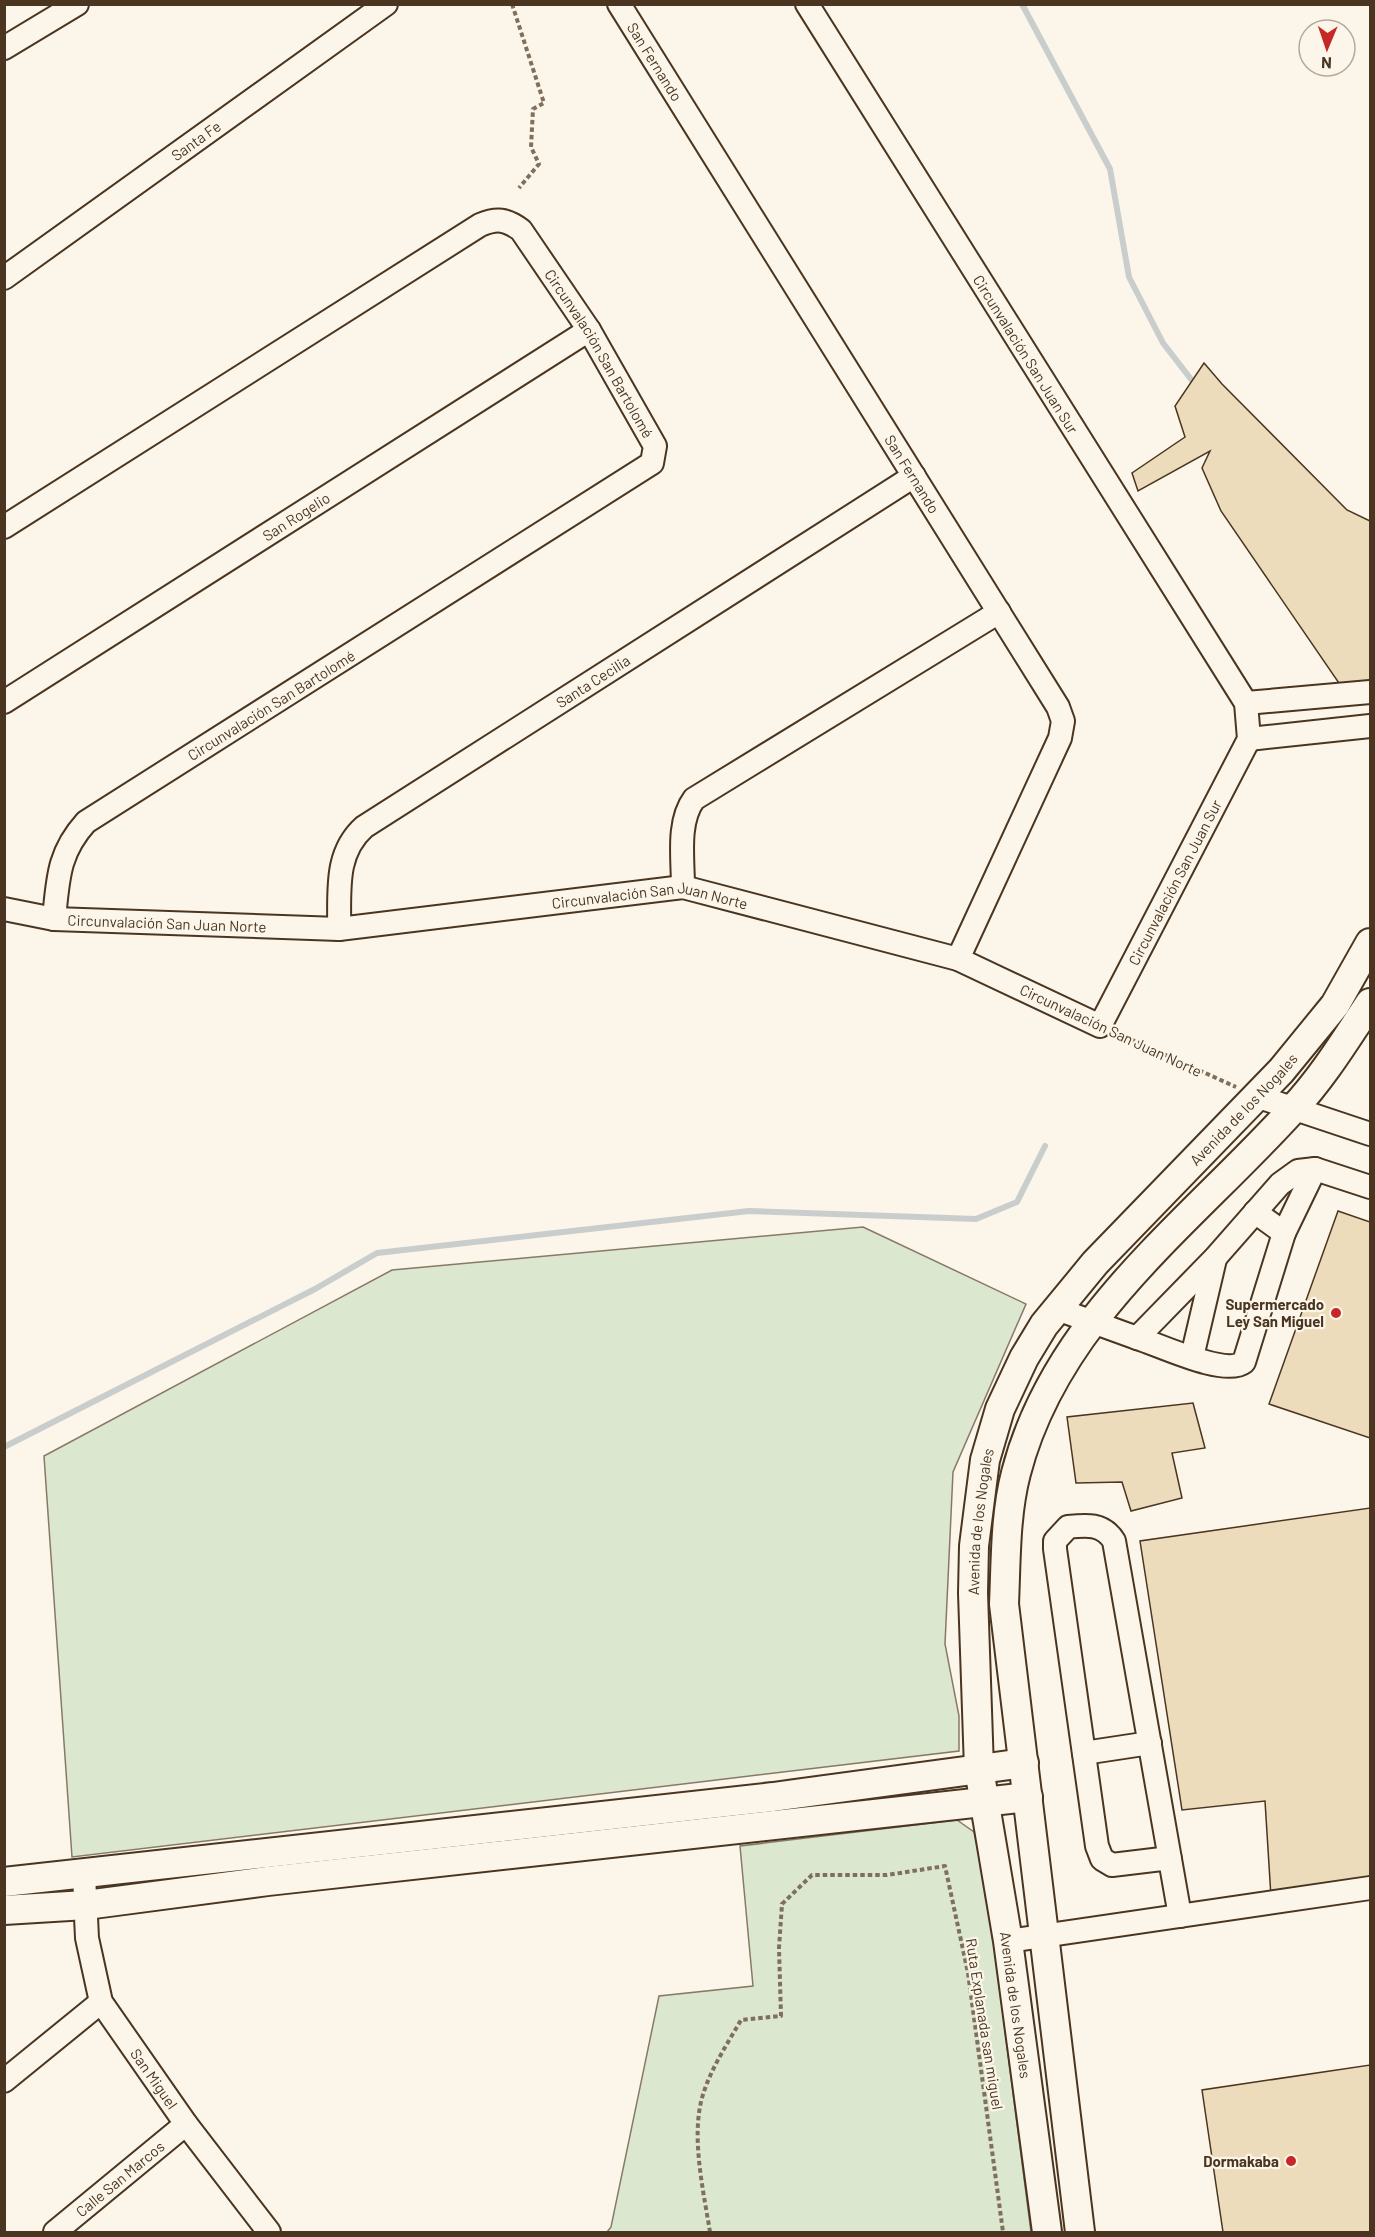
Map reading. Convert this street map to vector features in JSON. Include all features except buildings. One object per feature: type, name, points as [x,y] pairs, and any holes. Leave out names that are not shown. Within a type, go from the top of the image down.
[{"type":"main road","name":"Avenida de los Nogales","points":[[1047,2232],[1008,1941],[980,1769],[973,1581],[975,1536],[985,1460],[1000,1409],[1024,1358],[1058,1309],[1095,1263],[1259,1097],[1335,1005],[1370,948]]},
{"type":"main road","name":"Avenida de los Nogales","points":[[1080,2232],[1042,1937],[1028,1797],[1004,1604],[1008,1523],[1016,1472],[1034,1423],[1059,1370],[1092,1319],[1132,1272],[1294,1108],[1371,1003]]},
{"type":"main road","points":[[4,1882],[84,1875],[773,1797],[1024,1763]]},
{"type":"main road","points":[[773,1797],[778,1826]]},
{"type":"main road","points":[[4,1910],[86,1905],[268,1881],[984,1804],[1028,1797]]},
{"type":"street","points":[[4,48],[77,4]]},
{"type":"street","name":"Santa Fe","points":[[4,278],[386,4]]},
{"type":"street","name":"San Fernando","points":[[619,4],[1058,706],[1063,721],[1060,738],[958,959]]},
{"type":"street","name":"Circunvalación San Juan Sur","points":[[807,4],[1246,703],[1249,739],[1100,1026]]},
{"type":"street","name":"Circunvalación San Bartolomé","points":[[4,527],[470,231],[495,219],[509,222],[521,230],[589,330],[655,446],[652,463],[86,822],[67,846],[60,866],[54,919]]},
{"type":"street","name":"San Rogelio","points":[[4,702],[589,330]]},
{"type":"street","name":"Santa Cecilia","points":[[339,929],[342,859],[354,836],[364,827],[914,476]]},
{"type":"street","points":[[682,887],[684,825],[687,809],[694,799],[999,612]]},
{"type":"street","points":[[1246,703],[1371,692]]},
{"type":"street","points":[[1249,739],[1371,726]]},
{"type":"street","name":"Circunvalación San Juan Norte","points":[[4,909],[54,919],[339,929],[682,887],[958,959],[1100,1026]]},
{"type":"street","points":[[1259,1097],[1371,1134]]},
{"type":"street","points":[[1058,1309],[1092,1319],[1137,1338],[1226,1368],[1239,1366],[1244,1362],[1284,1233],[1315,1169]]},
{"type":"street","points":[[1137,1338],[1215,1258],[1280,1184],[1298,1172],[1315,1169],[1371,1187]]},
{"type":"street","points":[[1255,1212],[1284,1233]]},
{"type":"street","points":[[1192,1357],[1215,1258]]},
{"type":"street","points":[[1170,1858],[1112,1865],[1102,1859],[1097,1846],[1055,1549],[1055,1540],[1068,1527],[1098,1527],[1109,1534],[1114,1541],[1150,1743],[1170,1858],[1180,1916]]},
{"type":"street","points":[[1084,1753],[1150,1743]]},
{"type":"street","name":"San Miguel","points":[[84,1875],[87,1938],[101,2002],[264,2231]]},
{"type":"street","points":[[1008,1941],[1371,1888]]},
{"type":"street","points":[[4,2081],[101,2002]]},
{"type":"street","name":"Calle San Marcos","points":[[55,2232],[186,2124]]},
{"type":"path","points":[[512,4],[544,104],[533,109],[531,147],[539,164],[519,188]]},
{"type":"path","name":"Circunvalación San Juan Norte","points":[[1100,1026],[1259,1097]]},
{"type":"path","name":"Ruta Explanada san miguel","points":[[710,2232],[700,2175],[699,2112],[712,2071],[741,2020],[781,2016],[779,1948],[782,1904],[812,1875],[887,1875],[945,1866],[968,1973],[1003,2232]]},
{"type":"green space","points":[[863,1227],[1026,1304],[953,1472],[945,1644],[959,1716],[959,1751],[72,1857],[44,1456],[392,1270]]},
{"type":"green space","points":[[957,1820],[974,1832],[986,1884],[1031,2232],[607,2232],[611,2227],[659,1996],[753,1986],[740,1846]]},
{"type":"waterway","points":[[1022,4],[1110,169],[1129,277],[1163,343],[1197,387]]},
{"type":"waterway","points":[[4,1447],[315,1289],[377,1253],[749,1211],[976,1219],[1017,1202],[1045,1146]]},
{"type":"place","name":"Supermercado Ley San Miguel","points":[[1336,1313]]},
{"type":"place","name":"Dormakaba","points":[[1291,2161]]}]
